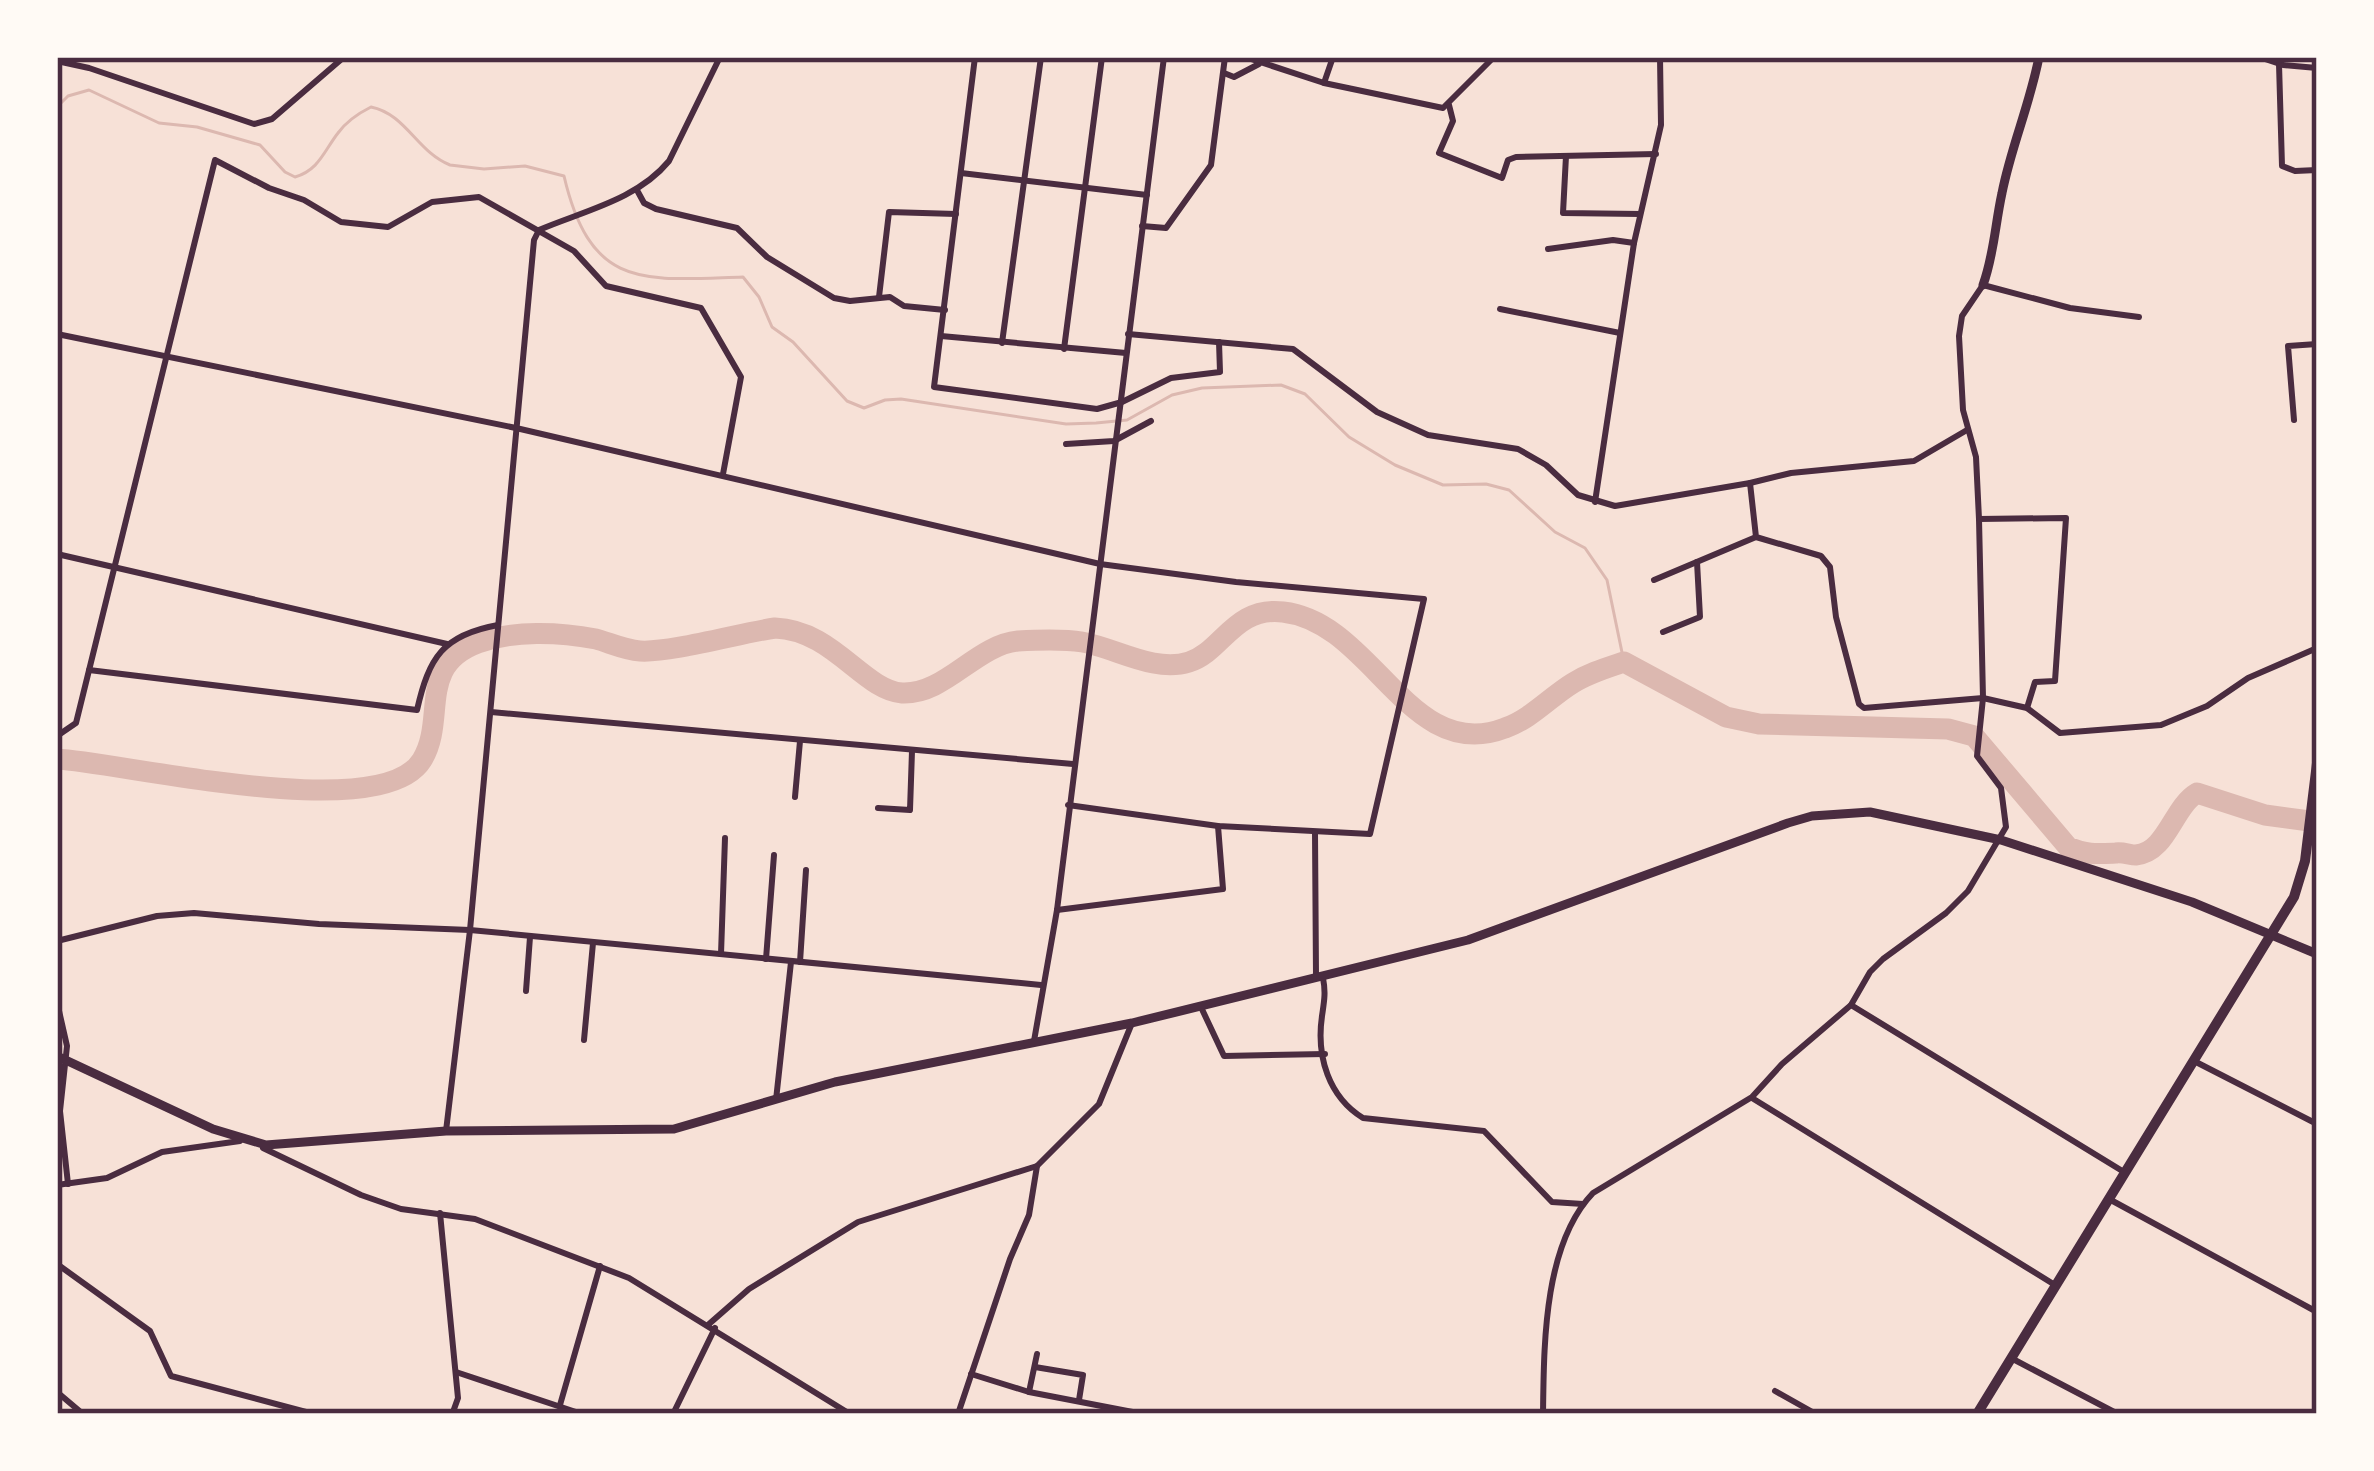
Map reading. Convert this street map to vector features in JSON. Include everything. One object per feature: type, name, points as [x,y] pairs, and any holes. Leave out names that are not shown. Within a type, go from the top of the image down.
[{"type":"main road","points":[[1984,285],[2002,191],[2039,57]]},
{"type":"main road","points":[[1977,1414],[2302,876],[2312,835],[2317,764]]},
{"type":"main road","points":[[62,1058],[213,1129],[284,1145],[446,1130],[674,1129],[835,1082],[1132,1023],[1319,979],[1489,933],[1812,816],[1870,812],[2001,840],[2192,902],[2317,955]]},
{"type":"street","points":[[57,61],[254,124],[272,119],[344,57]]},
{"type":"street","points":[[446,1130],[470,930],[534,240],[539,230],[637,190],[669,161],[720,57]]},
{"type":"street","points":[[975,57],[934,387],[1080,409],[1118,403],[1171,378],[1220,372],[1219,342]]},
{"type":"street","points":[[1002,343],[1041,57]]},
{"type":"street","points":[[1064,349],[1102,57]]},
{"type":"street","points":[[1034,1042],[1057,910],[1164,57]]},
{"type":"street","points":[[1142,226],[1166,228],[1211,165],[1226,57]]},
{"type":"street","points":[[1245,57],[1324,83],[1443,108],[1494,57]]},
{"type":"street","points":[[1324,83],[1333,57]]},
{"type":"street","points":[[1595,502],[1634,243],[1664,108],[1660,57]]},
{"type":"street","points":[[2259,57],[2317,68]]},
{"type":"street","points":[[1224,73],[1234,76],[1261,64]]},
{"type":"street","points":[[2279,64],[2282,166],[2317,170]]},
{"type":"street","points":[[1449,105],[1453,121],[1439,153],[1502,178],[1511,158],[1656,154]]},
{"type":"street","points":[[1566,156],[1563,213],[1640,214]]},
{"type":"street","points":[[57,736],[76,723],[215,160],[340,221],[388,227],[432,202],[470,195],[574,251],[606,286],[697,305],[740,377],[723,474]]},
{"type":"street","points":[[961,173],[1147,195]]},
{"type":"street","points":[[637,190],[644,203],[656,209],[736,228],[767,256],[834,298],[890,297],[904,306],[945,310]]},
{"type":"street","points":[[879,297],[889,212],[957,214]]},
{"type":"street","points":[[1548,249],[1613,240],[1634,243]]},
{"type":"street","points":[[2316,249],[2317,263]]},
{"type":"street","points":[[1543,1414],[1544,1321],[1558,1260],[1583,1204],[1593,1193],[1752,1097],[1851,1005],[1883,958],[1946,913],[1968,891],[2006,827],[2005,800],[1977,756],[1983,698],[1979,519],[1976,457],[1966,430],[1959,324],[1984,285],[2070,308],[2139,316]]},
{"type":"street","points":[[1500,309],[1621,334]]},
{"type":"street","points":[[57,334],[517,428],[1100,564],[1424,599],[1370,834],[1218,826],[1068,805]]},
{"type":"street","points":[[1128,334],[1292,349],[1377,412],[1429,435],[1518,449],[1546,465],[1578,495],[1615,506],[1802,471],[1914,461],[1966,430]]},
{"type":"street","points":[[941,336],[1126,353]]},
{"type":"street","points":[[2294,420],[2288,346],[2317,344]]},
{"type":"street","points":[[1066,444],[1114,441],[1151,422]]},
{"type":"street","points":[[1750,483],[1756,537]]},
{"type":"street","points":[[1979,519],[2066,518],[2055,681],[2035,682],[2027,708]]},
{"type":"street","points":[[1654,580],[1756,537],[1821,556],[1830,567],[1835,616],[1864,708],[1983,698],[2027,708],[2060,733],[2149,728],[2207,706],[2248,678],[2317,648]]},
{"type":"street","points":[[57,554],[447,644]]},
{"type":"street","points":[[1663,632],[1700,616],[1697,562]]},
{"type":"street","points":[[88,670],[417,710],[428,670],[447,644],[460,635],[499,625]]},
{"type":"street","points":[[491,712],[1073,764]]},
{"type":"street","points":[[795,797],[800,741]]},
{"type":"street","points":[[878,808],[910,810],[912,751]]},
{"type":"street","points":[[1057,910],[1223,889],[1218,826]]},
{"type":"street","points":[[1315,832],[1319,979],[1326,996],[1324,1054],[1336,1097],[1364,1118],[1484,1131],[1552,1202],[1583,1204]]},
{"type":"street","points":[[721,955],[725,838]]},
{"type":"street","points":[[766,959],[774,855]]},
{"type":"street","points":[[776,1100],[806,870]]},
{"type":"street","points":[[57,941],[157,916],[194,913],[470,930],[1041,986]]},
{"type":"street","points":[[526,991],[530,937]]},
{"type":"street","points":[[584,1040],[593,943]]},
{"type":"street","points":[[57,1002],[62,1058],[59,1105],[68,1184]]},
{"type":"street","points":[[1199,1005],[1224,1056],[1324,1054]]},
{"type":"street","points":[[1851,1005],[2125,1172]]},
{"type":"street","points":[[673,1414],[712,1326],[749,1289],[858,1222],[1037,1166],[1100,1104],[1132,1023]]},
{"type":"street","points":[[2194,1061],[2317,1124]]},
{"type":"street","points":[[1752,1097],[2055,1285]]},
{"type":"street","points":[[57,1186],[107,1178],[162,1152],[247,1140],[361,1195],[401,1209],[506,1229],[651,1289],[850,1414]]},
{"type":"street","points":[[958,1414],[1029,1215],[1037,1166]]},
{"type":"street","points":[[2109,1199],[2317,1312]]},
{"type":"street","points":[[57,1264],[150,1330],[171,1376],[306,1412],[452,1413],[458,1398],[440,1213]]},
{"type":"street","points":[[560,1405],[600,1266]]},
{"type":"street","points":[[1029,1392],[1037,1354]]},
{"type":"street","points":[[2011,1358],[2118,1414]]},
{"type":"street","points":[[1035,1366],[1083,1375],[1079,1400]]},
{"type":"street","points":[[456,1372],[582,1414]]},
{"type":"street","points":[[971,1373],[1029,1392],[1142,1414]]},
{"type":"street","points":[[1775,1391],[1816,1414]]},
{"type":"street","points":[[57,1392],[83,1414]]},
{"type":"waterway","points":[[57,107],[68,96],[89,90],[159,123],[197,127],[260,145],[295,177],[315,165],[345,125],[371,107],[393,117],[450,165],[525,166],[564,176],[589,241],[606,259],[650,277],[743,277],[759,297],[772,327],[793,342],[847,401],[864,408],[901,399],[1066,424],[1096,423],[1127,420],[1172,395],[1202,388],[1281,385],[1305,394],[1349,437],[1395,465],[1443,485],[1486,484],[1509,490],[1555,532],[1585,548],[1607,580],[1624,662]]},
{"type":"waterway","points":[[57,759],[307,790],[357,788],[397,779],[422,760],[447,665],[478,643],[506,636],[567,635],[653,651],[775,628],[796,631],[874,682],[902,693],[932,686],[988,651],[1018,641],[1075,641],[1176,665],[1201,657],[1252,616],[1283,612],[1314,621],[1342,640],[1416,710],[1442,727],[1472,734],[1514,724],[1579,679],[1624,662],[1726,717],[1759,724],[1948,729],[1974,736],[2068,847],[2081,851],[2147,852],[2197,793],[2265,815],[2317,822]]}]
